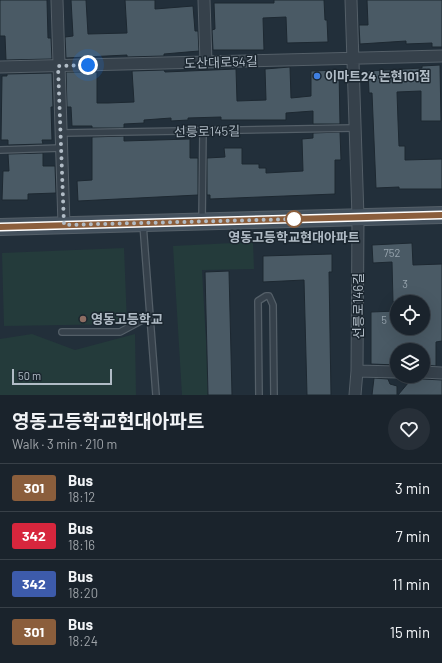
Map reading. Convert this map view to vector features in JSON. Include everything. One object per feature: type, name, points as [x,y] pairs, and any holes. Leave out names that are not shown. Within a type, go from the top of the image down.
[{"type":"main road","points":[[0,227],[442,215]]},
{"type":"street","points":[[57,0],[64,225]]},
{"type":"street","points":[[204,0],[206,62]]},
{"type":"street","points":[[350,0],[358,217]]},
{"type":"street","name":"도산대로54길","points":[[0,67],[442,56]]},
{"type":"street","name":"선릉로146길","points":[[355,395],[357,371],[358,217]]},
{"type":"street","points":[[357,371],[390,372]]},
{"type":"street","points":[[430,372],[442,373]]},
{"type":"lane","name":"선릉로145길","points":[[61,134],[354,128]]},
{"type":"lane","points":[[202,222],[203,132]]},
{"type":"lane","points":[[0,150],[61,148]]},
{"type":"lane","points":[[143,224],[156,395]]},
{"type":"lane","points":[[258,395],[258,301],[266,296],[269,296],[273,305],[274,395]]},
{"type":"lane","points":[[62,332],[120,332],[150,316]]},
{"type":"green space","points":[[253,242],[254,269],[202,270],[209,395],[182,395],[173,246]]},
{"type":"green space","points":[[124,248],[127,324],[4,326],[2,253]]},
{"type":"green space","points":[[32,334],[75,350],[135,334],[136,395],[0,395],[0,339]]},
{"type":"building","points":[[0,0],[47,0],[48,38],[51,38],[52,59],[6,60],[5,36],[0,36]]},
{"type":"building","points":[[71,0],[86,0],[88,34],[127,33],[125,0],[155,0],[155,9],[193,6],[195,31],[198,31],[199,51],[164,54],[164,56],[127,57],[127,55],[66,58],[65,37],[73,36]]},
{"type":"building","points":[[274,0],[324,0],[328,42],[287,43],[286,17],[263,18],[264,50],[213,50],[212,30],[215,29],[214,3],[274,3]]},
{"type":"building","points":[[367,0],[442,0],[442,47],[432,47],[432,43],[406,44],[406,41],[360,44],[359,25],[368,25]]},
{"type":"building","points":[[440,65],[441,121],[421,121],[421,91],[397,92],[399,146],[405,146],[405,160],[442,159],[442,189],[399,189],[399,187],[376,188],[372,93],[369,93],[368,71],[422,68],[422,66]]},
{"type":"building","points":[[290,67],[291,98],[311,96],[311,71],[339,70],[340,124],[313,124],[313,111],[286,113],[286,120],[221,120],[221,117],[188,118],[188,120],[171,121],[171,118],[144,120],[144,123],[124,124],[124,128],[92,128],[92,126],[72,126],[71,107],[67,107],[66,72],[97,72],[97,103],[108,103],[134,102],[132,71],[164,70],[165,72],[236,69],[237,101],[266,100],[265,69]]},
{"type":"building","points":[[52,73],[52,140],[42,140],[43,144],[8,145],[8,140],[1,140],[2,76],[7,76],[7,74]]},
{"type":"building","points":[[340,132],[341,160],[335,160],[335,194],[210,199],[210,195],[207,195],[207,158],[225,157],[224,148],[242,148],[242,164],[259,164],[259,168],[266,168],[266,173],[303,171],[302,139],[313,138],[313,133]]},
{"type":"building","points":[[124,136],[124,141],[190,139],[190,158],[198,158],[198,195],[78,201],[77,181],[92,180],[92,137]]},
{"type":"building","points":[[43,153],[43,166],[55,166],[56,193],[28,194],[28,200],[2,200],[3,171],[9,171],[8,154]]},
{"type":"building","points":[[412,243],[413,265],[442,264],[442,341],[436,342],[436,366],[430,366],[430,343],[390,343],[390,365],[371,364],[371,312],[390,311],[390,335],[430,335],[430,295],[393,295],[392,262],[373,263],[372,245]]},
{"type":"building","points":[[332,254],[332,272],[329,272],[331,395],[307,395],[304,280],[263,282],[263,256]]},
{"type":"building","points":[[229,271],[232,395],[208,395],[205,272]]},
{"type":"building","points":[[374,378],[388,379],[390,384],[397,386],[397,395],[372,395]]},
{"type":"building","points":[[430,379],[442,380],[442,395],[398,395],[408,383],[430,383]]},
{"type":"bus line","name":"301","points":[[0,227],[442,215]]},
{"type":"place","name":"이마트24 논현101점","points":[[317,76]]},
{"type":"place","name":"영동고등학교현대아파트","points":[[294,219]]},
{"type":"place","name":"영동고등학교","points":[[83,319]]},
{"type":"route","points":[[88,65],[58,66],[64,225],[296,219],[294,219]]}]
